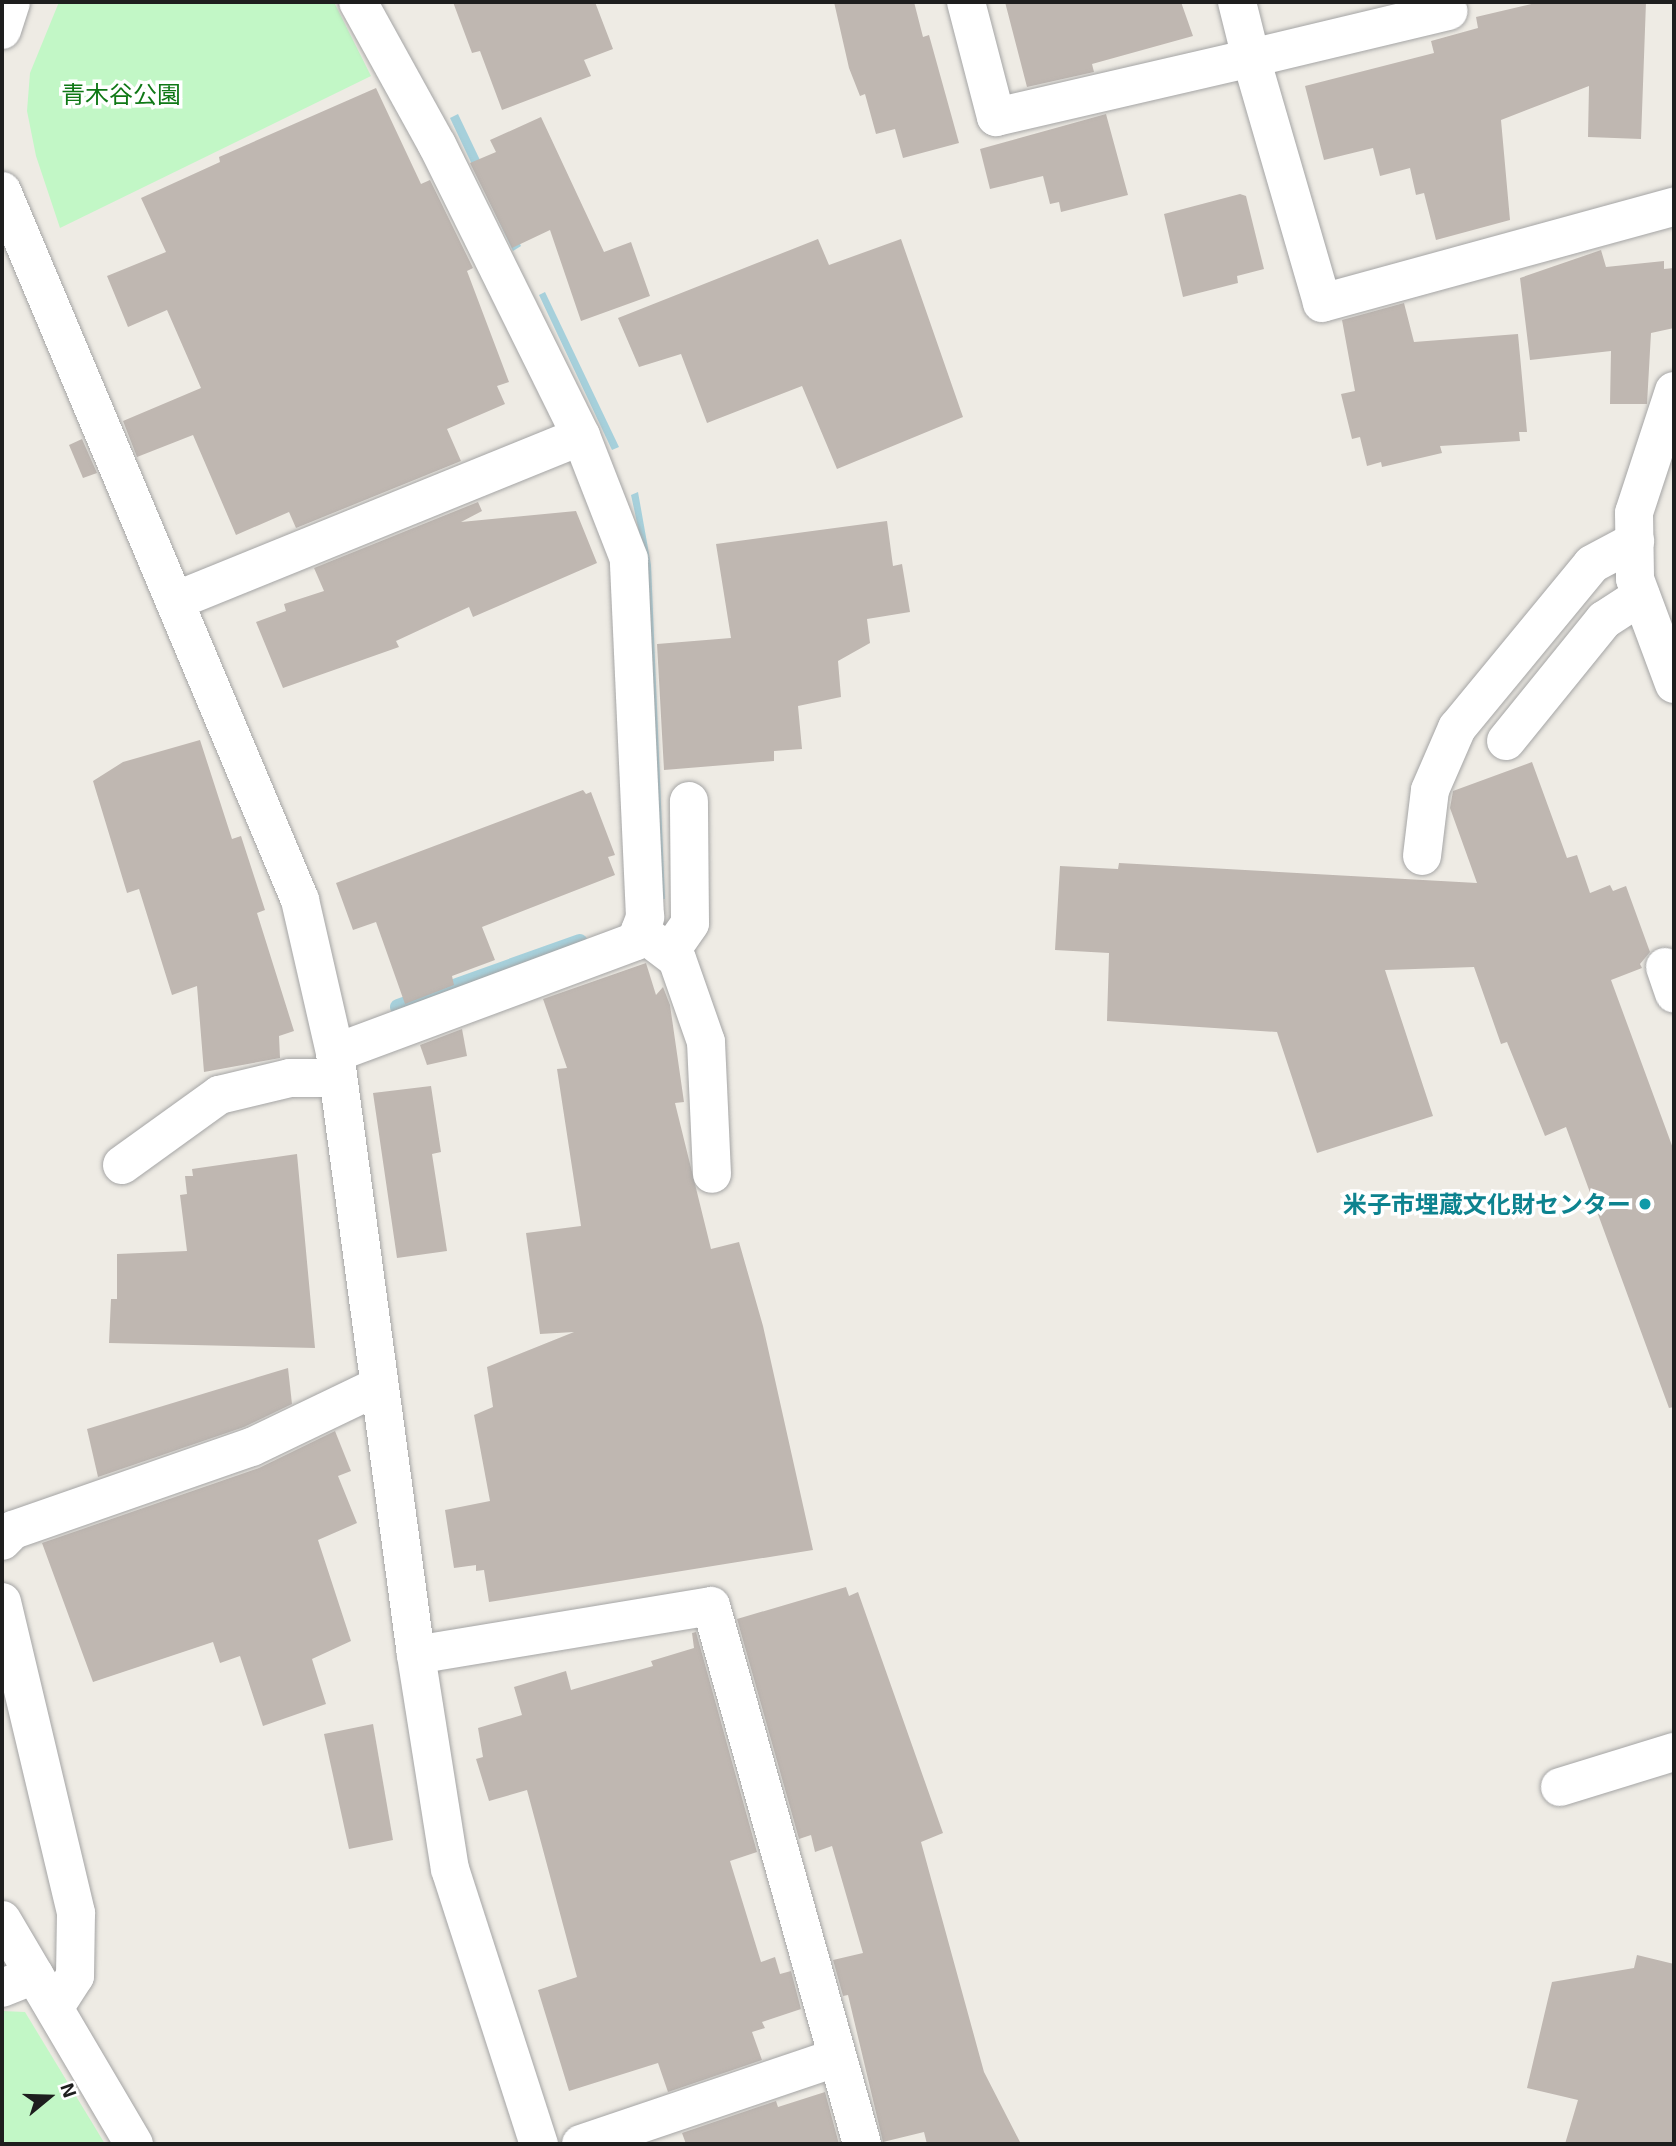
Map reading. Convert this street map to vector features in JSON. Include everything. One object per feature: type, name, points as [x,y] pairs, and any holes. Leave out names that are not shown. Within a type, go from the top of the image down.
[{"type":"street","points":[[2,30],[11,2]]},
{"type":"street","points":[[358,2],[437,145],[581,436],[629,559],[645,917],[655,942],[677,959],[706,1042],[712,1174]]},
{"type":"street","points":[[966,2],[996,117],[1448,11]]},
{"type":"street","points":[[1237,2],[1322,303],[1674,207]]},
{"type":"street","points":[[2,191],[300,900],[337,1065],[416,1655],[450,1869],[539,2144]]},
{"type":"street","points":[[1674,391],[1634,513],[1635,579],[1674,684]]},
{"type":"street","points":[[175,601],[581,436]]},
{"type":"street","points":[[1422,856],[1430,790],[1457,728],[1592,564],[1635,541]]},
{"type":"street","points":[[1506,741],[1604,620],[1641,596]]},
{"type":"street","points":[[122,1165],[219,1095],[337,1065],[636,941],[655,942],[690,922],[689,801]]},
{"type":"street","points":[[2,1541],[13,1530],[252,1447],[379,1386]]},
{"type":"street","points":[[2,1602],[76,1913],[75,1976],[54,2008]]},
{"type":"street","points":[[416,1655],[711,1606],[835,2058],[862,2144]]},
{"type":"street","points":[[1560,1787],[1674,1752]]},
{"type":"street","points":[[2,1920],[18,1982],[54,2008],[134,2144]]},
{"type":"street","points":[[581,2144],[835,2058]]},
{"type":"green space","name":"青木谷公園","points":[[59,2],[334,2],[371,76],[60,228],[36,156],[27,111],[30,73]]},
{"type":"green space","points":[[2,2011],[25,2012],[105,2144],[2,2144]]},
{"type":"water","points":[[458,114],[521,246],[513,251],[450,118]]},
{"type":"water","points":[[545,292],[619,447],[612,450],[539,295]]},
{"type":"water","points":[[638,492],[651,565],[665,899],[658,899],[639,532],[631,495]]},
{"type":"building","points":[[453,2],[595,2],[613,49],[584,60],[591,76],[502,110],[480,51],[472,53]]},
{"type":"building","points":[[834,2],[914,2],[923,37],[929,35],[959,143],[903,158],[895,129],[876,134],[865,94],[860,96],[849,68]]},
{"type":"building","points":[[1005,2],[1181,2],[1193,36],[1092,64],[1094,72],[1027,87]]},
{"type":"building","points":[[1540,2],[1646,2],[1641,139],[1588,137],[1589,86],[1501,120],[1510,220],[1436,240],[1424,193],[1416,195],[1410,168],[1380,176],[1373,148],[1324,160],[1305,86],[1434,53],[1431,41],[1478,28],[1476,17]]},
{"type":"building","points":[[376,88],[421,184],[430,180],[473,268],[467,271],[509,382],[497,386],[505,404],[447,429],[461,461],[296,528],[289,512],[236,535],[193,435],[137,457],[123,421],[201,388],[167,310],[128,327],[107,276],[166,252],[141,198],[220,162],[219,157]]},
{"type":"building","points":[[1106,114],[1128,195],[1061,212],[1059,202],[1050,204],[1043,176],[990,189],[980,149]]},
{"type":"building","points":[[541,117],[604,252],[631,242],[650,296],[581,321],[550,230],[512,248],[470,163],[496,152],[490,140]]},
{"type":"building","points":[[1240,194],[1246,196],[1264,269],[1237,276],[1238,283],[1183,297],[1164,214]]},
{"type":"building","points":[[818,239],[829,265],[901,239],[963,417],[837,469],[802,386],[707,423],[681,354],[639,367],[618,318]]},
{"type":"building","points":[[1601,250],[1606,267],[1664,261],[1664,269],[1674,268],[1674,328],[1651,333],[1647,404],[1610,404],[1611,351],[1530,360],[1520,278]]},
{"type":"building","points":[[1404,303],[1414,342],[1518,334],[1527,432],[1519,432],[1520,441],[1440,446],[1442,453],[1382,467],[1381,462],[1367,466],[1360,437],[1352,439],[1341,394],[1355,391],[1342,320]]},
{"type":"building","points":[[82,439],[97,473],[83,478],[69,445]]},
{"type":"building","points":[[478,502],[482,511],[461,522],[576,511],[597,563],[473,617],[469,607],[396,641],[399,647],[283,688],[256,622],[286,611],[284,604],[324,591],[314,568]]},
{"type":"building","points":[[887,521],[893,566],[902,564],[910,612],[867,619],[870,643],[838,661],[841,697],[798,706],[802,749],[774,751],[774,761],[664,770],[657,644],[731,638],[716,544]]},
{"type":"building","points":[[200,740],[232,839],[241,836],[265,910],[257,913],[294,1031],[279,1036],[280,1058],[204,1072],[197,986],[172,995],[139,889],[127,893],[93,781],[123,762]]},
{"type":"building","points":[[1532,762],[1567,858],[1577,855],[1590,893],[1610,885],[1613,891],[1626,886],[1650,952],[1640,964],[1642,968],[1611,980],[1674,1151],[1674,1407],[1669,1408],[1566,1127],[1545,1136],[1507,1042],[1501,1044],[1474,967],[1385,970],[1433,1116],[1317,1153],[1277,1032],[1107,1021],[1109,953],[1055,950],[1060,866],[1118,869],[1119,863],[1477,883],[1450,808],[1453,791]]},
{"type":"building","points":[[583,790],[586,794],[591,792],[615,855],[608,857],[615,875],[482,927],[495,960],[452,976],[454,985],[405,1004],[376,922],[353,930],[336,883]]},
{"type":"building","points":[[646,963],[656,995],[663,987],[670,1005],[684,1102],[675,1103],[711,1249],[739,1242],[763,1326],[813,1550],[489,1602],[484,1570],[476,1571],[476,1565],[454,1568],[445,1510],[490,1501],[474,1415],[493,1407],[487,1367],[574,1332],[540,1334],[526,1233],[581,1226],[557,1069],[567,1068],[543,999]]},
{"type":"building","points":[[462,1029],[467,1056],[427,1065],[420,1045]]},
{"type":"building","points":[[431,1086],[441,1152],[432,1154],[447,1251],[397,1258],[373,1093]]},
{"type":"building","points":[[297,1154],[315,1348],[109,1343],[111,1299],[117,1299],[117,1254],[187,1251],[180,1195],[187,1194],[185,1176],[193,1176],[192,1169]]},
{"type":"building","points":[[288,1368],[292,1404],[244,1427],[98,1477],[87,1429]]},
{"type":"building","points":[[335,1431],[351,1471],[338,1476],[357,1523],[318,1540],[351,1641],[312,1659],[326,1704],[263,1726],[240,1656],[220,1663],[213,1642],[93,1682],[42,1543],[259,1468]]},
{"type":"building","points":[[846,1587],[849,1596],[858,1592],[943,1833],[921,1842],[984,2072],[1021,2144],[927,2144],[924,2132],[883,2142],[848,1995],[843,1996],[833,1960],[863,1953],[832,1846],[815,1852],[811,1835],[799,1839],[737,1619]]},
{"type":"building","points":[[696,1632],[757,1852],[730,1861],[761,1962],[775,1957],[780,1974],[791,1971],[801,2009],[762,2022],[765,2028],[752,2032],[762,2060],[668,2092],[658,2063],[569,2091],[538,1990],[577,1977],[527,1790],[489,1801],[476,1759],[483,1757],[478,1728],[522,1715],[514,1687],[566,1671],[571,1690],[653,1666],[651,1661],[694,1648],[692,1633]]},
{"type":"building","points":[[373,1724],[393,1840],[349,1849],[324,1734]]},
{"type":"building","points":[[1637,1955],[1674,1964],[1674,2144],[1565,2144],[1578,2100],[1527,2088],[1552,1982],[1634,1968]]},
{"type":"building","points":[[825,2092],[839,2144],[686,2144],[682,2133],[776,2101],[778,2107]]},
{"type":"waterway","points":[[398,1007],[580,942]]},
{"type":"place","name":"米子市埋蔵文化財センター","points":[[1645,1204]]}]
